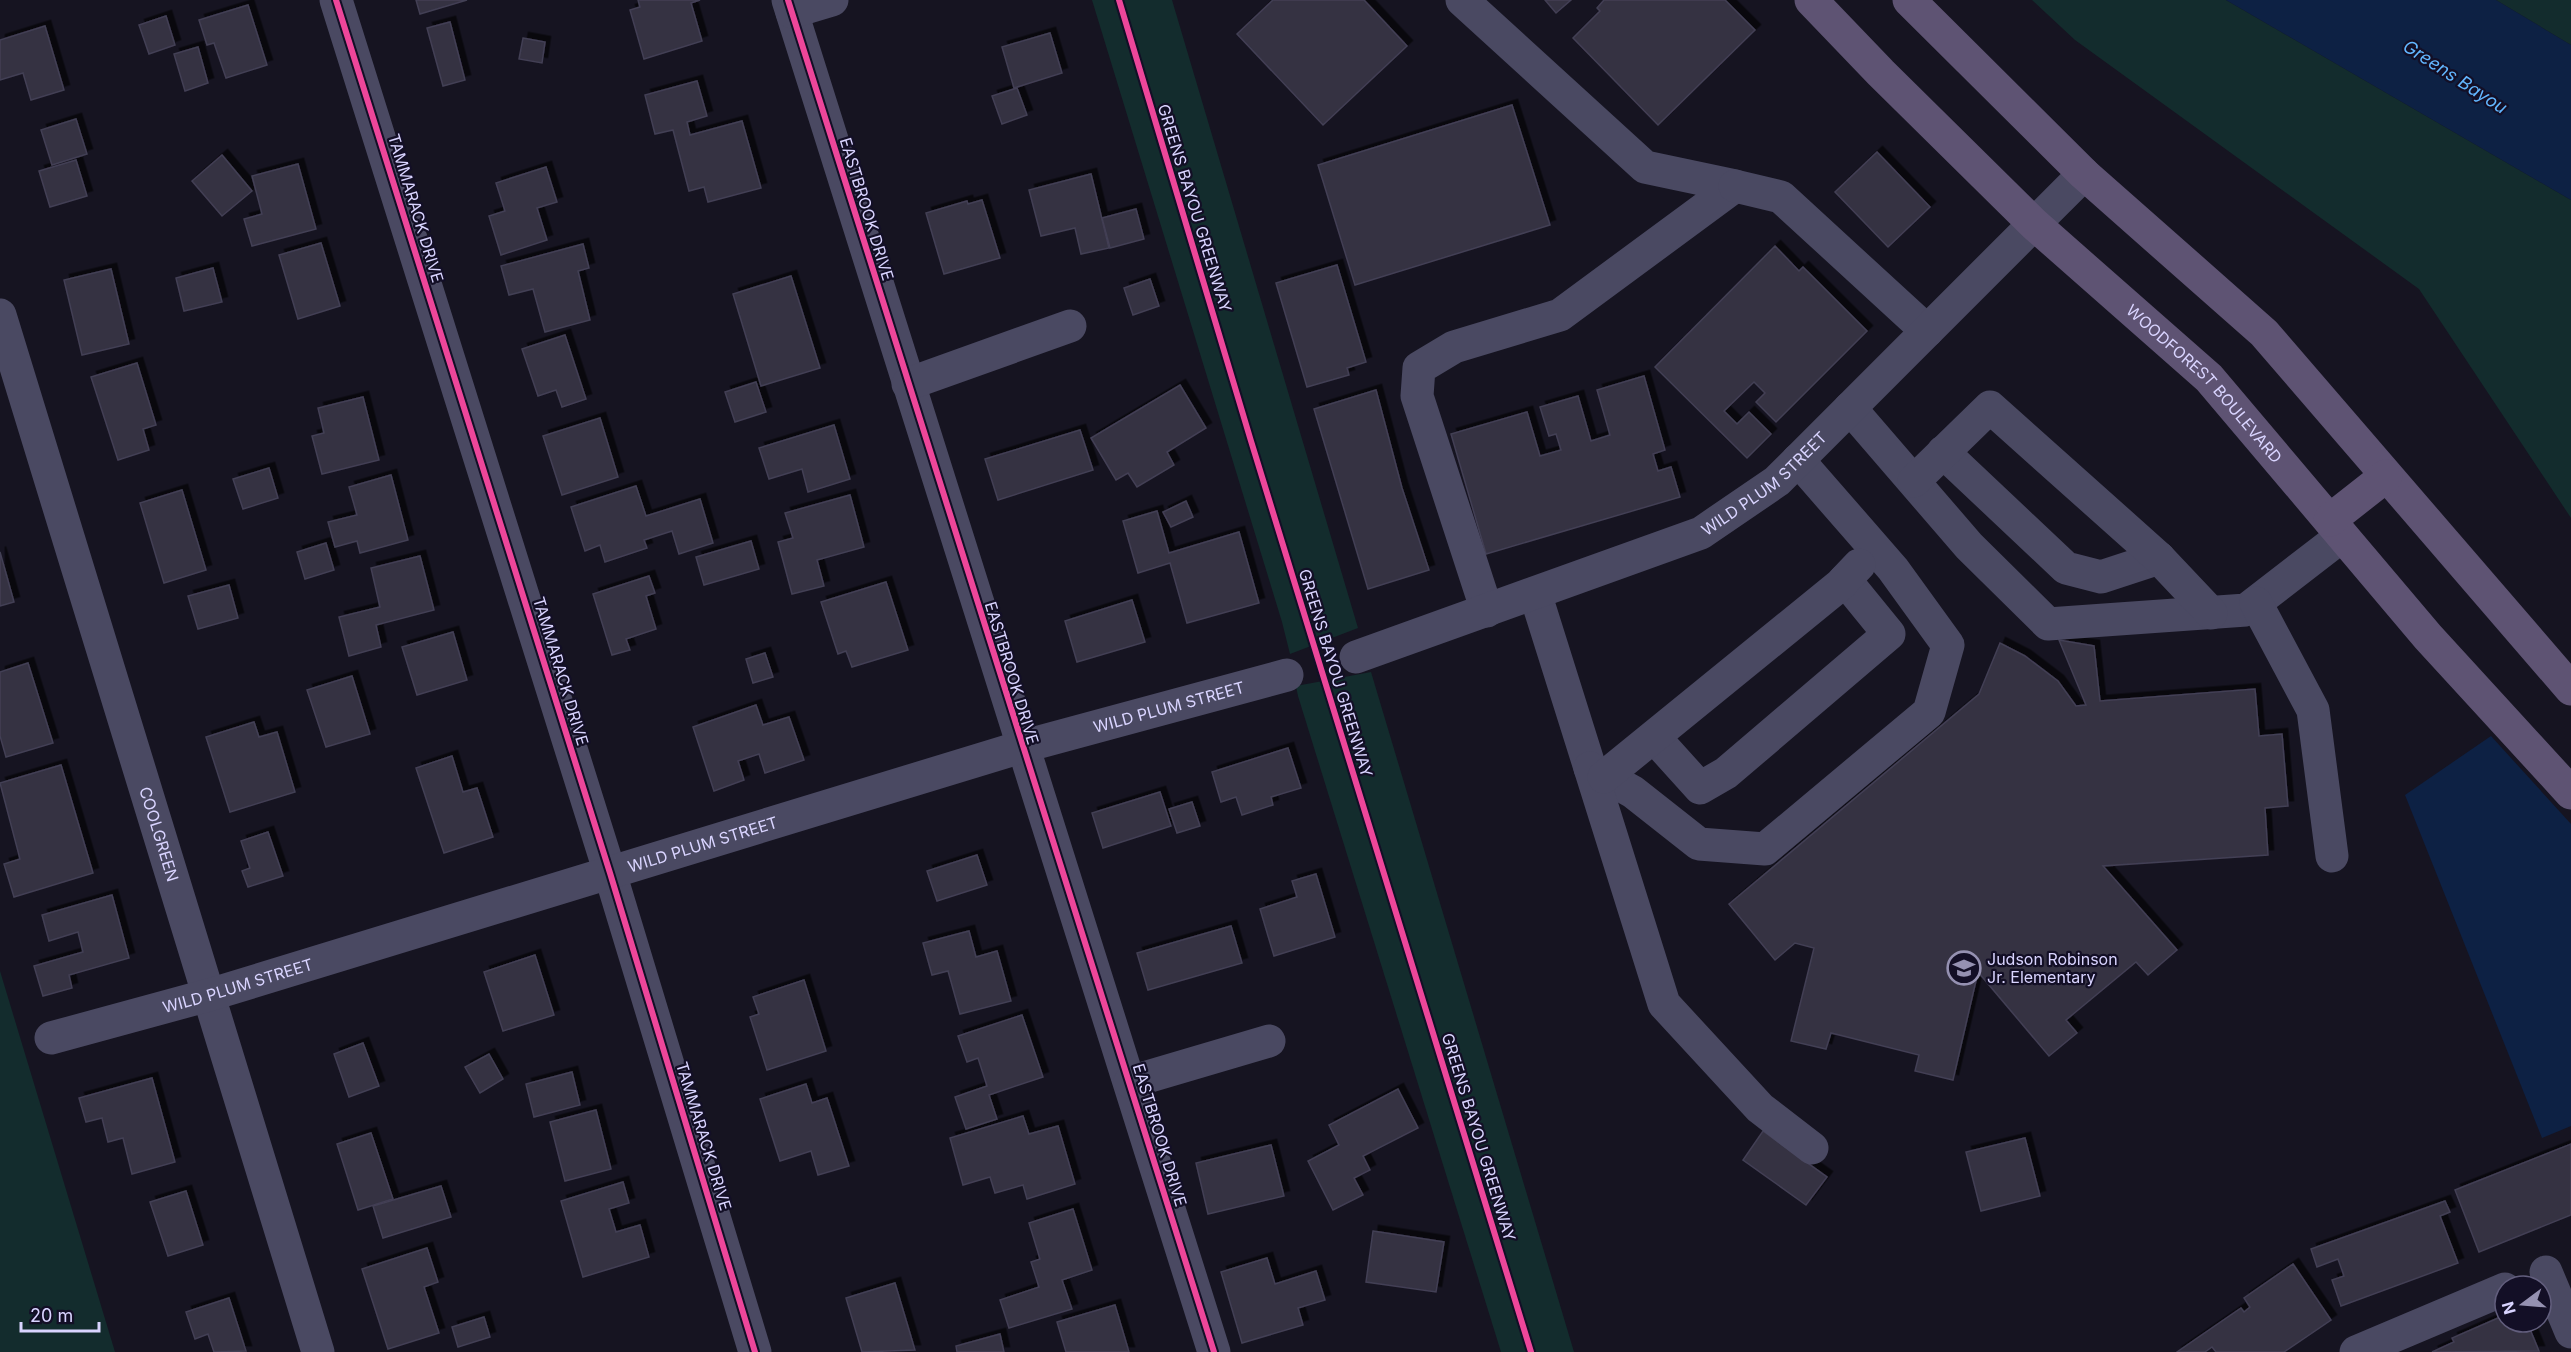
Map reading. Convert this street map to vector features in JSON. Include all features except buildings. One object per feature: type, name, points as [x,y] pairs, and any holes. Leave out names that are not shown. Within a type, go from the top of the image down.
[{"type":"main road","name":"WOODFOREST BOULEVARD","points":[[1812,0],[1881,74],[2034,224],[2209,378],[2428,637],[2571,793]]},
{"type":"main road","points":[[1908,0],[2084,174],[2264,333],[2571,689]]},
{"type":"main road","points":[[2336,528],[2386,476]]},
{"type":"street","name":"TAMMARACK DRIVE","points":[[336,0],[610,873],[755,1352]]},
{"type":"street","name":"EASTBROOK DRIVE","points":[[832,0],[790,6],[1021,747],[1130,1082],[1214,1352]]},
{"type":"street","points":[[1462,0],[1645,166],[1781,197],[1927,331]]},
{"type":"street","name":"WILD PLUM STREET","points":[[1356,657],[1701,533],[1777,481],[2084,174]]},
{"type":"street","points":[[1487,611],[1417,396],[1419,368],[1454,347],[1560,315],[1735,186]]},
{"type":"street","name":"COOLGREEN","points":[[0,315],[318,1352]]},
{"type":"street","points":[[908,384],[1070,326]]},
{"type":"street","points":[[1914,481],[1990,407],[2159,558],[2211,613]]},
{"type":"street","points":[[1850,408],[1970,546],[2048,624],[2246,610],[2336,528]]},
{"type":"street","points":[[1943,452],[2066,568],[2101,577],[2159,558]]},
{"type":"street","points":[[1597,772],[1633,792],[1699,844],[1765,849],[1929,712],[1948,645],[1875,548],[1798,460]]},
{"type":"street","points":[[1597,772],[1654,736],[1845,580],[1875,548]]},
{"type":"street","points":[[1654,736],[1700,788],[1726,773],[1889,634],[1845,580]]},
{"type":"street","points":[[1535,593],[1597,772],[1665,1004],[1760,1108],[1812,1148]]},
{"type":"street","points":[[2256,603],[2313,710],[2332,856]]},
{"type":"street","name":"WILD PLUM STREET","points":[[51,1038],[209,995],[1021,747],[1287,675]]},
{"type":"street","name":"EASTBROOK DRIVE","points":[[1130,1082],[1269,1041]]},
{"type":"street","points":[[2541,1274],[2558,1267],[2571,1332]]},
{"type":"street","points":[[2356,1352],[2493,1294]]},
{"type":"green space","points":[[1092,0],[1172,0],[1358,628],[1290,654],[1282,622]]},
{"type":"green space","points":[[2032,0],[2226,0],[2571,200],[2571,518],[2419,289],[2075,40]]},
{"type":"green space","points":[[2496,0],[2571,0],[2571,45]]},
{"type":"green space","points":[[1371,672],[1574,1352],[1501,1352],[1298,696],[1296,686]]},
{"type":"green space","points":[[0,971],[115,1352],[0,1352]]},
{"type":"water","name":"Greens Bayou","points":[[2226,0],[2496,0],[2571,45],[2571,200]]},
{"type":"water","points":[[2491,736],[2571,824],[2571,1126],[2542,1138],[2405,795]]},
{"type":"cycle path","points":[[336,0],[610,873],[755,1352]]},
{"type":"cycle path","points":[[788,0],[1214,1352]]},
{"type":"cycle path","name":"GREENS BAYOU GREENWAY","points":[[1119,0],[1251,441],[1531,1352]]},
{"type":"place","name":"Judson Robinson Jr. Elementary","points":[[1964,968]]}]
